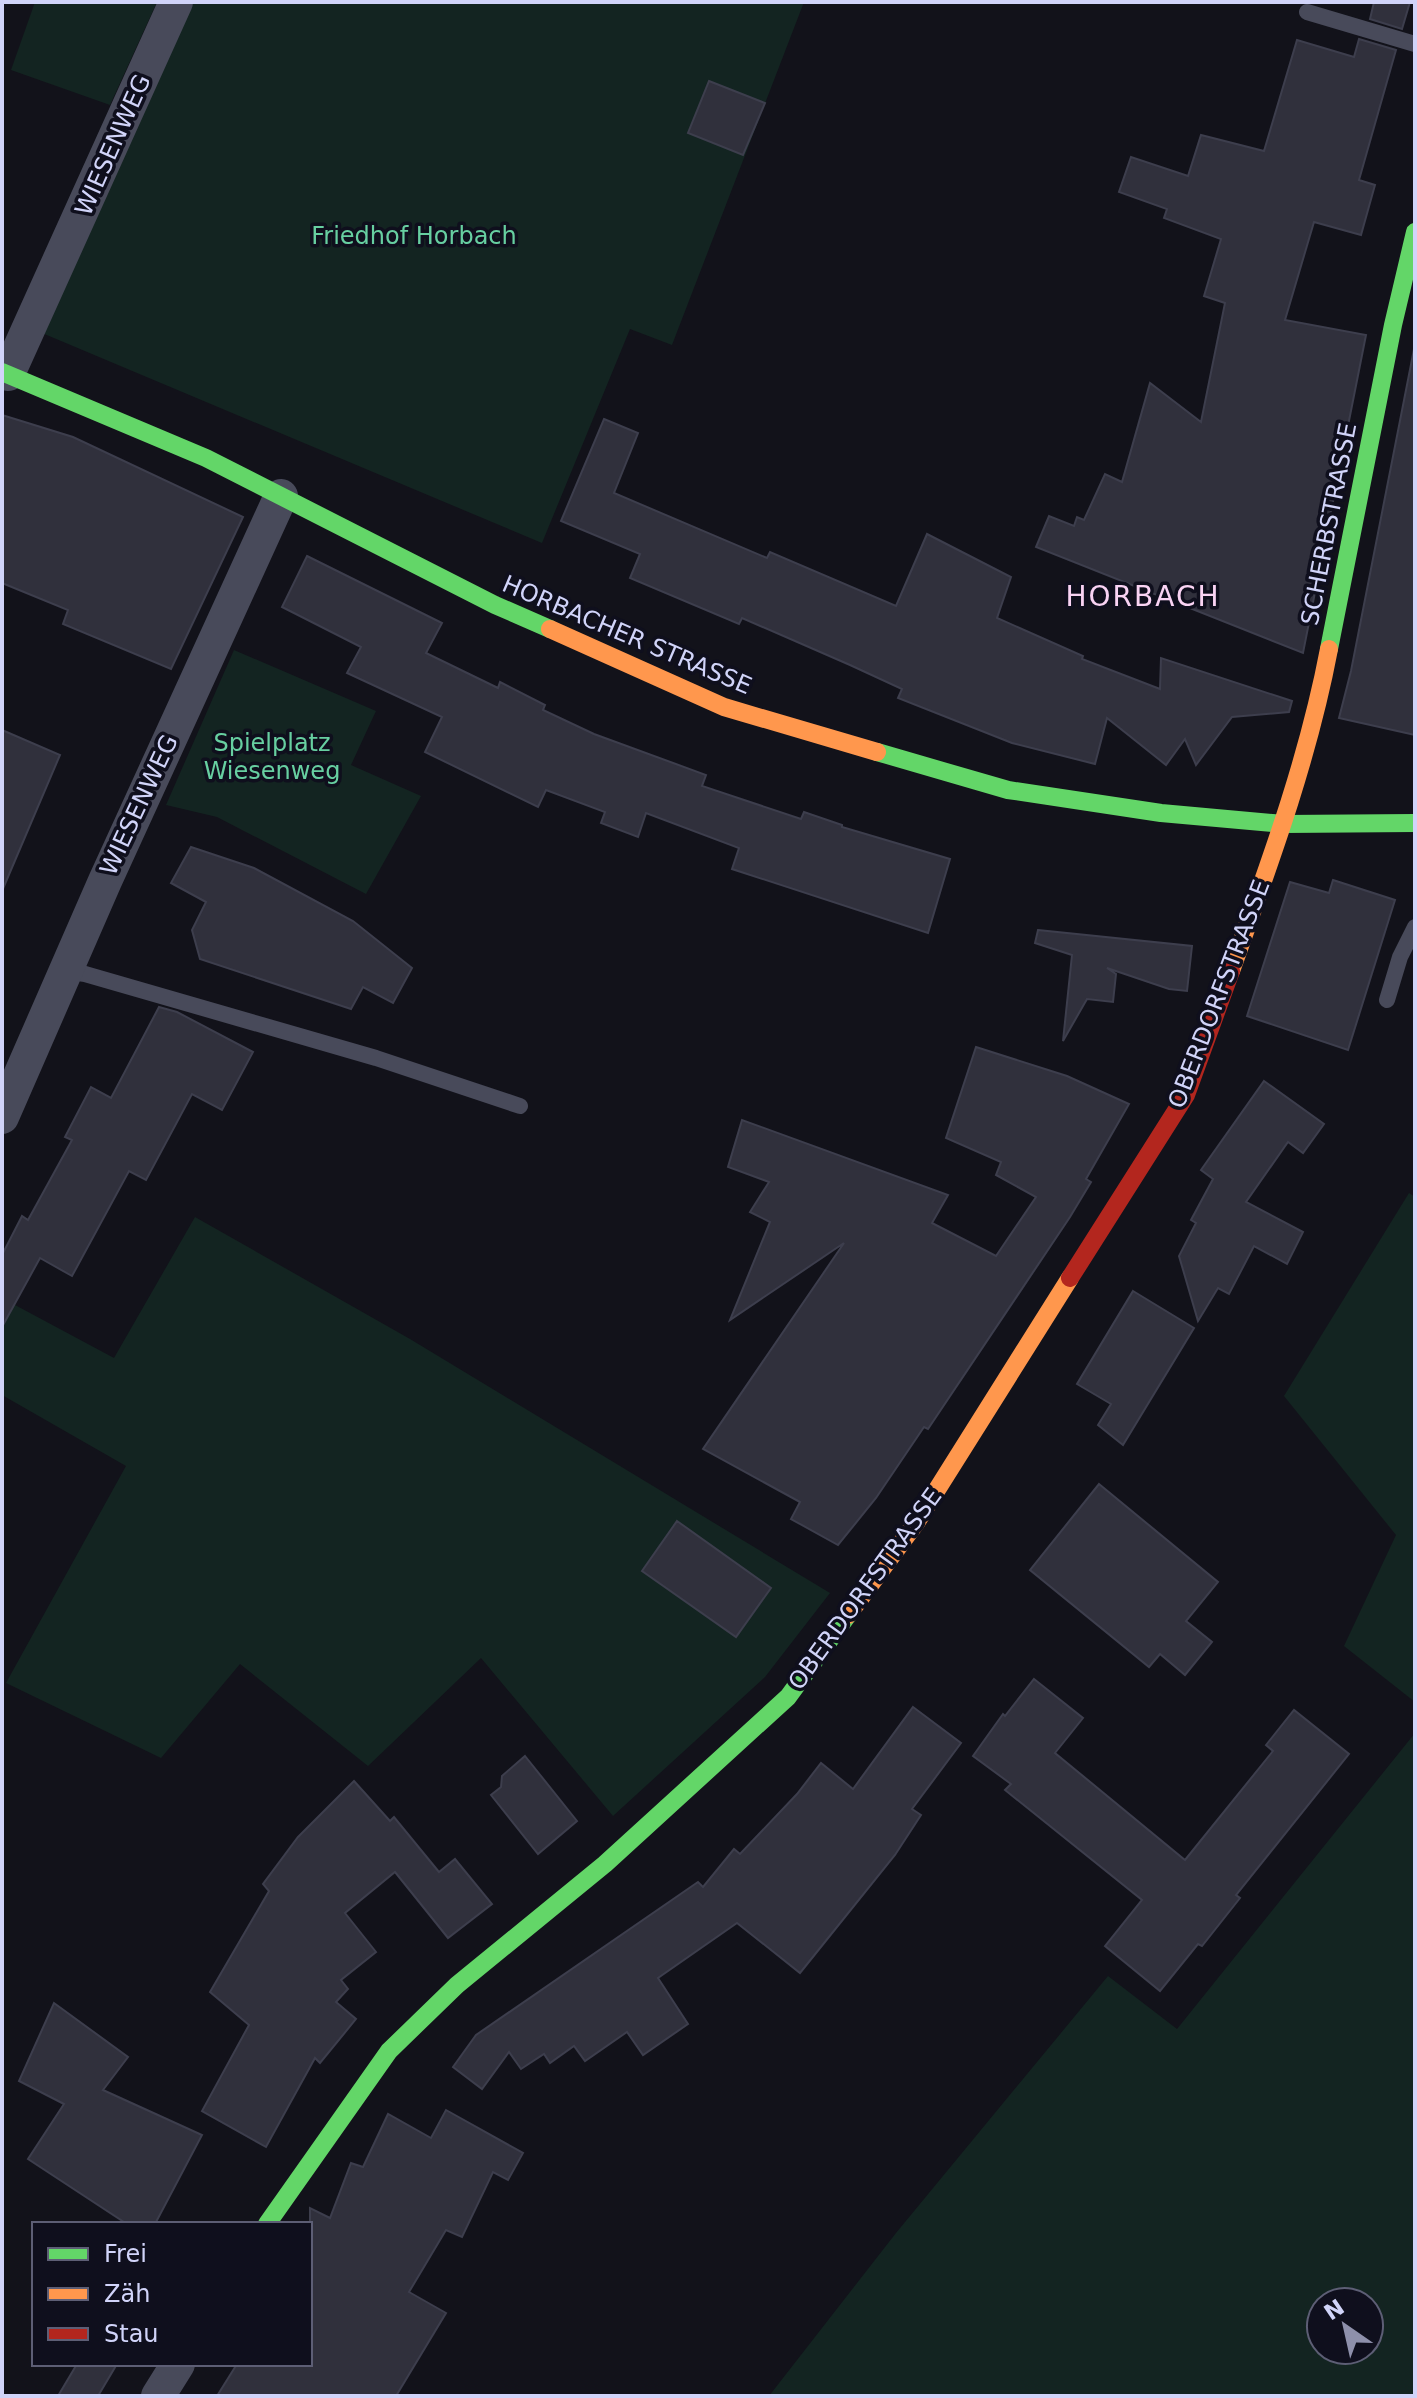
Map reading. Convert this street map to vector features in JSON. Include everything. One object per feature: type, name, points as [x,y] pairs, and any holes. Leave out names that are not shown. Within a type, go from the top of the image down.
[{"type":"street","name":"WIESENWEG","points":[[5,373],[64,253],[176,2]]},
{"type":"street","name":"SCHERBSTRASSE","points":[[1284,824],[1326,666],[1393,325],[1415,232]]},
{"type":"street","name":"HORBACHER STRASSE","points":[[5,373],[170,442],[495,605],[724,707],[1008,790],[1161,813],[1284,824],[1415,823]]},
{"type":"street","name":"WIESENWEG","points":[[2,1117],[281,496]]},
{"type":"street","name":"OBERDORFSTRASSE","points":[[268,2222],[389,2051],[457,1985],[605,1864],[788,1697],[916,1523],[1186,1095],[1284,824]]},
{"type":"street","points":[[158,2396],[177,2366]]},
{"type":"lane","points":[[1307,12],[1415,44]]},
{"type":"lane","points":[[1387,1000],[1400,957],[1415,927]]},
{"type":"lane","points":[[65,971],[85,974],[376,1058],[520,1106]]},
{"type":"green space","points":[[35,2],[157,2],[110,105],[11,70]]},
{"type":"green space","name":"Friedhof Horbach","points":[[186,2],[804,2],[672,345],[630,329],[542,543],[42,333]]},
{"type":"green space","name":"Spielplatz Wiesenweg","points":[[234,650],[376,711],[351,765],[421,796],[366,894],[217,817],[166,805]]},
{"type":"green space","points":[[1409,1193],[1415,1197],[1415,1702],[1344,1646],[1396,1535],[1284,1396]]},
{"type":"green space","points":[[195,1217],[410,1339],[830,1593],[765,1677],[613,1816],[481,1658],[368,1766],[240,1664],[161,1758],[6,1683],[126,1466],[2,1395],[2,1298],[114,1358]]},
{"type":"green space","points":[[1415,1733],[1415,2396],[769,2396],[896,2233],[1108,1976],[1177,2029]]},
{"type":"building","points":[[1374,2],[1410,2],[1402,29],[1370,19]]},
{"type":"building","points":[[1359,39],[1396,50],[1359,180],[1375,185],[1361,235],[1314,222],[1285,320],[1366,335],[1303,653],[1036,547],[1049,516],[1074,526],[1077,517],[1084,520],[1105,474],[1122,482],[1150,383],[1201,422],[1225,303],[1204,296],[1221,239],[1164,218],[1167,209],[1119,192],[1131,157],[1188,176],[1201,135],[1264,151],[1297,40],[1354,57]]},
{"type":"building","points":[[709,81],[765,103],[743,155],[688,133]]},
{"type":"building","points":[[1415,344],[1415,735],[1339,718],[1351,671]]},
{"type":"building","points":[[2,415],[73,437],[243,517],[171,669],[63,624],[68,610],[2,583]]},
{"type":"building","points":[[604,419],[638,433],[614,493],[767,558],[770,552],[896,606],[927,534],[1011,577],[997,618],[1083,656],[1082,659],[1160,689],[1161,658],[1292,701],[1289,712],[1232,717],[1196,765],[1185,739],[1166,765],[1107,718],[1095,764],[1012,743],[898,698],[902,689],[850,665],[742,618],[739,624],[630,578],[640,554],[561,521]]},
{"type":"building","points":[[307,556],[442,623],[426,653],[498,688],[500,682],[545,705],[543,710],[594,734],[706,775],[702,786],[801,819],[804,812],[842,827],[950,859],[928,933],[732,869],[739,848],[646,813],[638,837],[601,823],[605,812],[546,790],[538,807],[425,752],[442,717],[347,673],[361,647],[282,607]]},
{"type":"building","points":[[2,730],[60,755],[2,891]]},
{"type":"building","points":[[191,847],[254,868],[353,921],[412,968],[393,1003],[363,987],[351,1009],[200,959],[192,930],[206,902],[171,883]]},
{"type":"building","points":[[1333,880],[1395,900],[1348,1050],[1247,1016],[1290,882],[1329,893]]},
{"type":"building","points":[[1038,930],[1192,946],[1187,991],[1169,989],[1107,968],[1116,974],[1113,1002],[1087,999],[1063,1041],[1072,955],[1035,943]]},
{"type":"building","points":[[159,1007],[177,1012],[253,1052],[222,1110],[192,1094],[146,1180],[129,1171],[72,1276],[40,1258],[2,1327],[2,1255],[22,1216],[28,1220],[72,1140],[65,1137],[91,1087],[111,1098]]},
{"type":"building","points":[[976,1047],[1067,1076],[1129,1104],[1086,1179],[1091,1182],[1070,1217],[928,1429],[924,1427],[876,1498],[838,1545],[791,1519],[800,1502],[703,1449],[844,1243],[730,1320],[770,1222],[750,1212],[769,1182],[728,1167],[742,1120],[948,1195],[932,1223],[996,1256],[1036,1197],[996,1175],[1001,1162],[946,1138]]},
{"type":"building","points":[[1264,1081],[1324,1124],[1303,1153],[1288,1142],[1246,1202],[1303,1232],[1287,1264],[1254,1246],[1229,1294],[1218,1288],[1198,1321],[1179,1256],[1196,1223],[1191,1220],[1213,1179],[1201,1170]]},
{"type":"building","points":[[1133,1291],[1194,1328],[1123,1445],[1098,1425],[1111,1404],[1077,1384]]},
{"type":"building","points":[[1099,1484],[1218,1582],[1186,1621],[1212,1642],[1185,1675],[1160,1654],[1149,1667],[1030,1570]]},
{"type":"building","points":[[677,1521],[771,1588],[736,1637],[642,1571]]},
{"type":"building","points":[[1034,1679],[1083,1718],[1055,1753],[1185,1860],[1273,1751],[1266,1745],[1294,1710],[1349,1754],[1236,1895],[1240,1898],[1202,1946],[1198,1944],[1160,1991],[1105,1946],[1142,1900],[1005,1790],[1011,1784],[973,1756],[1003,1714],[1005,1716]]},
{"type":"building","points":[[913,1707],[961,1743],[912,1809],[921,1815],[895,1855],[800,1973],[737,1923],[658,1978],[688,2024],[643,2055],[627,2032],[585,2061],[574,2046],[550,2063],[544,2054],[521,2069],[509,2052],[482,2089],[453,2067],[476,2035],[698,1882],[703,1887],[734,1849],[740,1854],[797,1794],[821,1763],[853,1789]]},
{"type":"building","points":[[525,1756],[577,1821],[538,1854],[491,1795],[501,1787],[502,1776]]},
{"type":"building","points":[[354,1781],[390,1821],[394,1817],[439,1872],[455,1859],[492,1904],[448,1938],[395,1872],[345,1913],[376,1952],[341,1980],[348,1989],[336,2002],[356,2019],[320,2063],[315,2058],[266,2147],[202,2111],[249,2025],[210,1992],[269,1891],[263,1884],[298,1837]]},
{"type":"building","points":[[54,2003],[128,2057],[103,2090],[202,2135],[156,2222],[124,2222],[28,2159],[64,2104],[19,2081]]},
{"type":"building","points":[[446,2110],[523,2153],[508,2180],[493,2172],[462,2237],[446,2230],[409,2292],[446,2313],[396,2396],[217,2396],[236,2366],[312,2366],[310,2208],[330,2218],[351,2163],[363,2167],[388,2114],[431,2138]]},
{"type":"building","points":[[76,2366],[116,2366],[98,2396],[58,2396]]},
{"type":"traffic: fast","points":[[1329,649],[1393,325],[1415,232]]},
{"type":"traffic: fast","points":[[2,372],[206,458],[495,605],[550,629]]},
{"type":"traffic: fast","points":[[877,752],[1008,790],[1161,813],[1284,824],[1415,823]]},
{"type":"traffic: fast","points":[[268,2222],[389,2051],[457,1985],[605,1864],[788,1697],[848,1615]]},
{"type":"traffic: slow","points":[[550,629],[724,707],[877,752]]},
{"type":"traffic: slow","points":[[1231,971],[1299,772],[1329,649]]},
{"type":"traffic: slow","points":[[848,1615],[916,1523],[1070,1278]]},
{"type":"traffic: jam","points":[[1070,1278],[1186,1095],[1231,971]]},
{"type":"district","name":"HORBACH","points":[[1143,596]]}]
